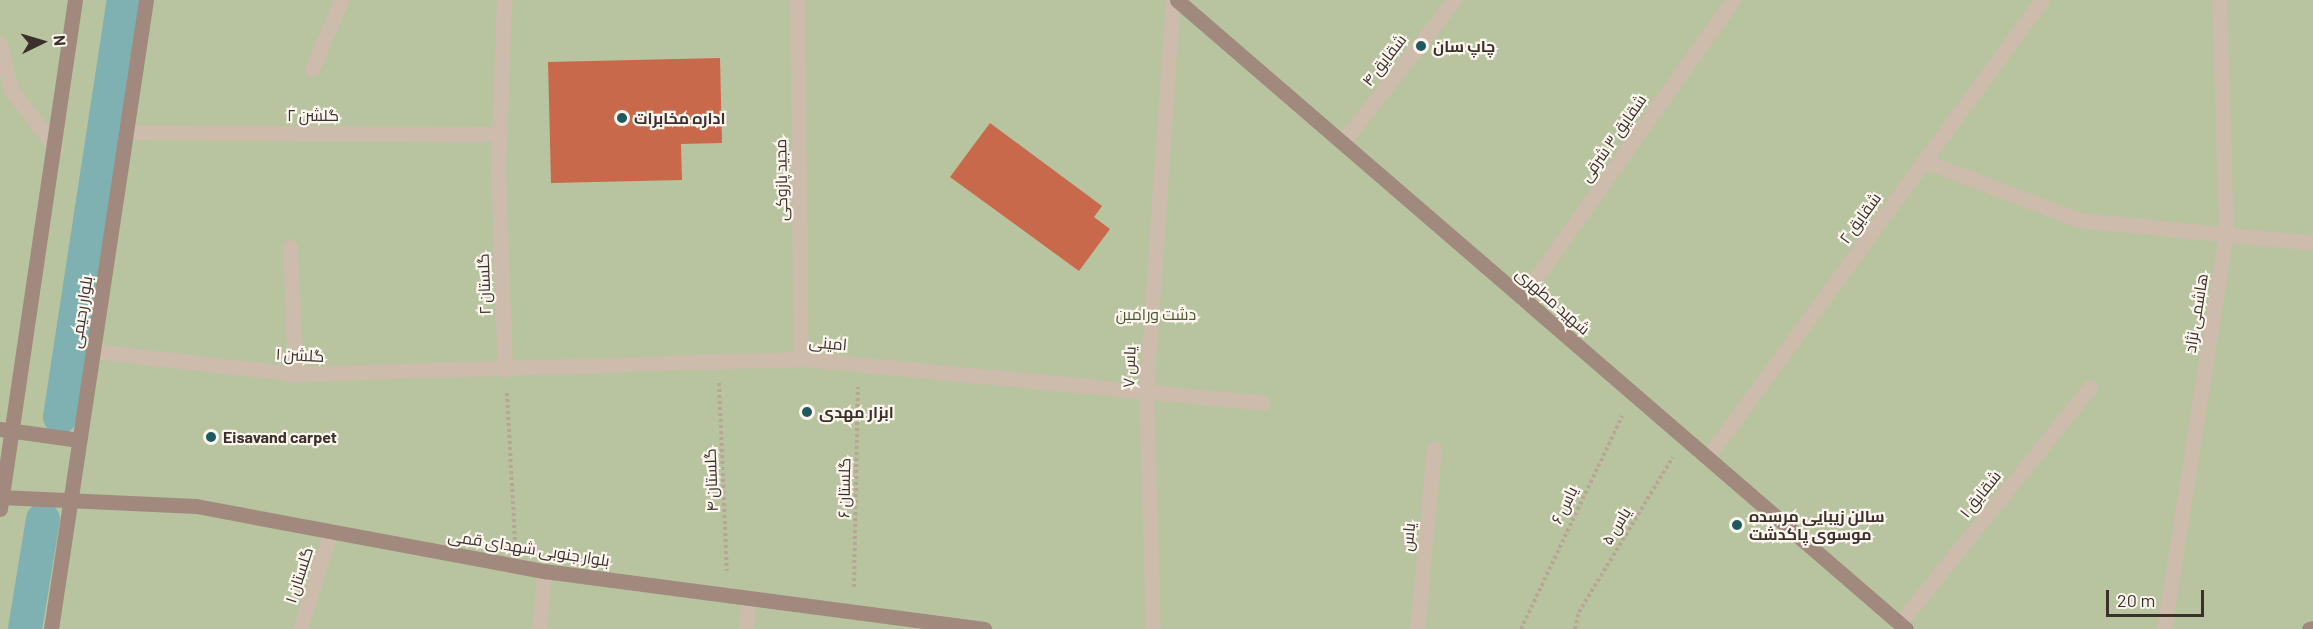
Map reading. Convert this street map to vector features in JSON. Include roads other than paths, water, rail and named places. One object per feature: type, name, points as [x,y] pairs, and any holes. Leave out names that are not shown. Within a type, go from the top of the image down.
[{"type":"main road","points":[[1,501],[6,429],[56,148],[75,0]]},
{"type":"main road","name":"بلوار رحیمی","points":[[51,629],[146,0]]},
{"type":"main road","name":"شهید مطهری","points":[[1174,0],[1902,627]]},
{"type":"main road","points":[[6,429],[80,440]]},
{"type":"main road","name":"بلوار جنوبی شهدای قمی","points":[[1,501],[69,500],[196,506],[544,571],[984,629]]},
{"type":"street","points":[[312,69],[341,0]]},
{"type":"street","name":"گلستان ۲","points":[[504,0],[499,134],[505,370]]},
{"type":"street","name":"مجید پازوکی","points":[[797,0],[801,359]]},
{"type":"street","name":"یاس ۷","points":[[1153,629],[1146,394],[1174,0]]},
{"type":"street","name":"شقایق ۴","points":[[1342,143],[1454,0]]},
{"type":"street","name":"شقایق ۳ شرقی","points":[[1522,298],[1733,0]]},
{"type":"street","name":"شقایق ۲","points":[[1707,458],[2042,0]]},
{"type":"street","name":"هاشمی نژاد","points":[[2164,629],[2226,232],[2219,0]]},
{"type":"street","points":[[0,44],[11,90],[56,148]]},
{"type":"street","name":"گلشن ۲","points":[[126,132],[499,134]]},
{"type":"street","points":[[1924,161],[2079,220],[2226,232],[2313,243]]},
{"type":"street","points":[[290,247],[295,374]]},
{"type":"street","name":"گلشن ۱","points":[[93,351],[295,374],[505,370]]},
{"type":"street","name":"امینی","points":[[505,370],[718,364],[801,359],[1146,394],[1263,403]]},
{"type":"street","name":"شقایق ۱","points":[[1902,627],[2090,387]]},
{"type":"street","name":"یاس","points":[[1417,629],[1434,449]]},
{"type":"street","name":"گلستان ۱","points":[[300,629],[332,531]]},
{"type":"street","points":[[539,629],[544,571]]},
{"type":"street","points":[[746,629],[748,598]]},
{"type":"waterway","points":[[60,417],[124,0]]},
{"type":"waterway","points":[[25,629],[43,519]]},
{"type":"place","name":"چاپ سان","points":[[1421,46]]},
{"type":"place","name":"اداره مخابرات","points":[[622,118]]},
{"type":"place","name":"ابزار مهدی","points":[[807,412]]},
{"type":"place","name":"Eisavand carpet","points":[[211,437]]},
{"type":"place","name":"سالن زیبایی مرسده موسوی پاکدشت","points":[[1737,525]]},
{"type":"park label","name":"دشت ورامین","points":[[1156,314]]}]
